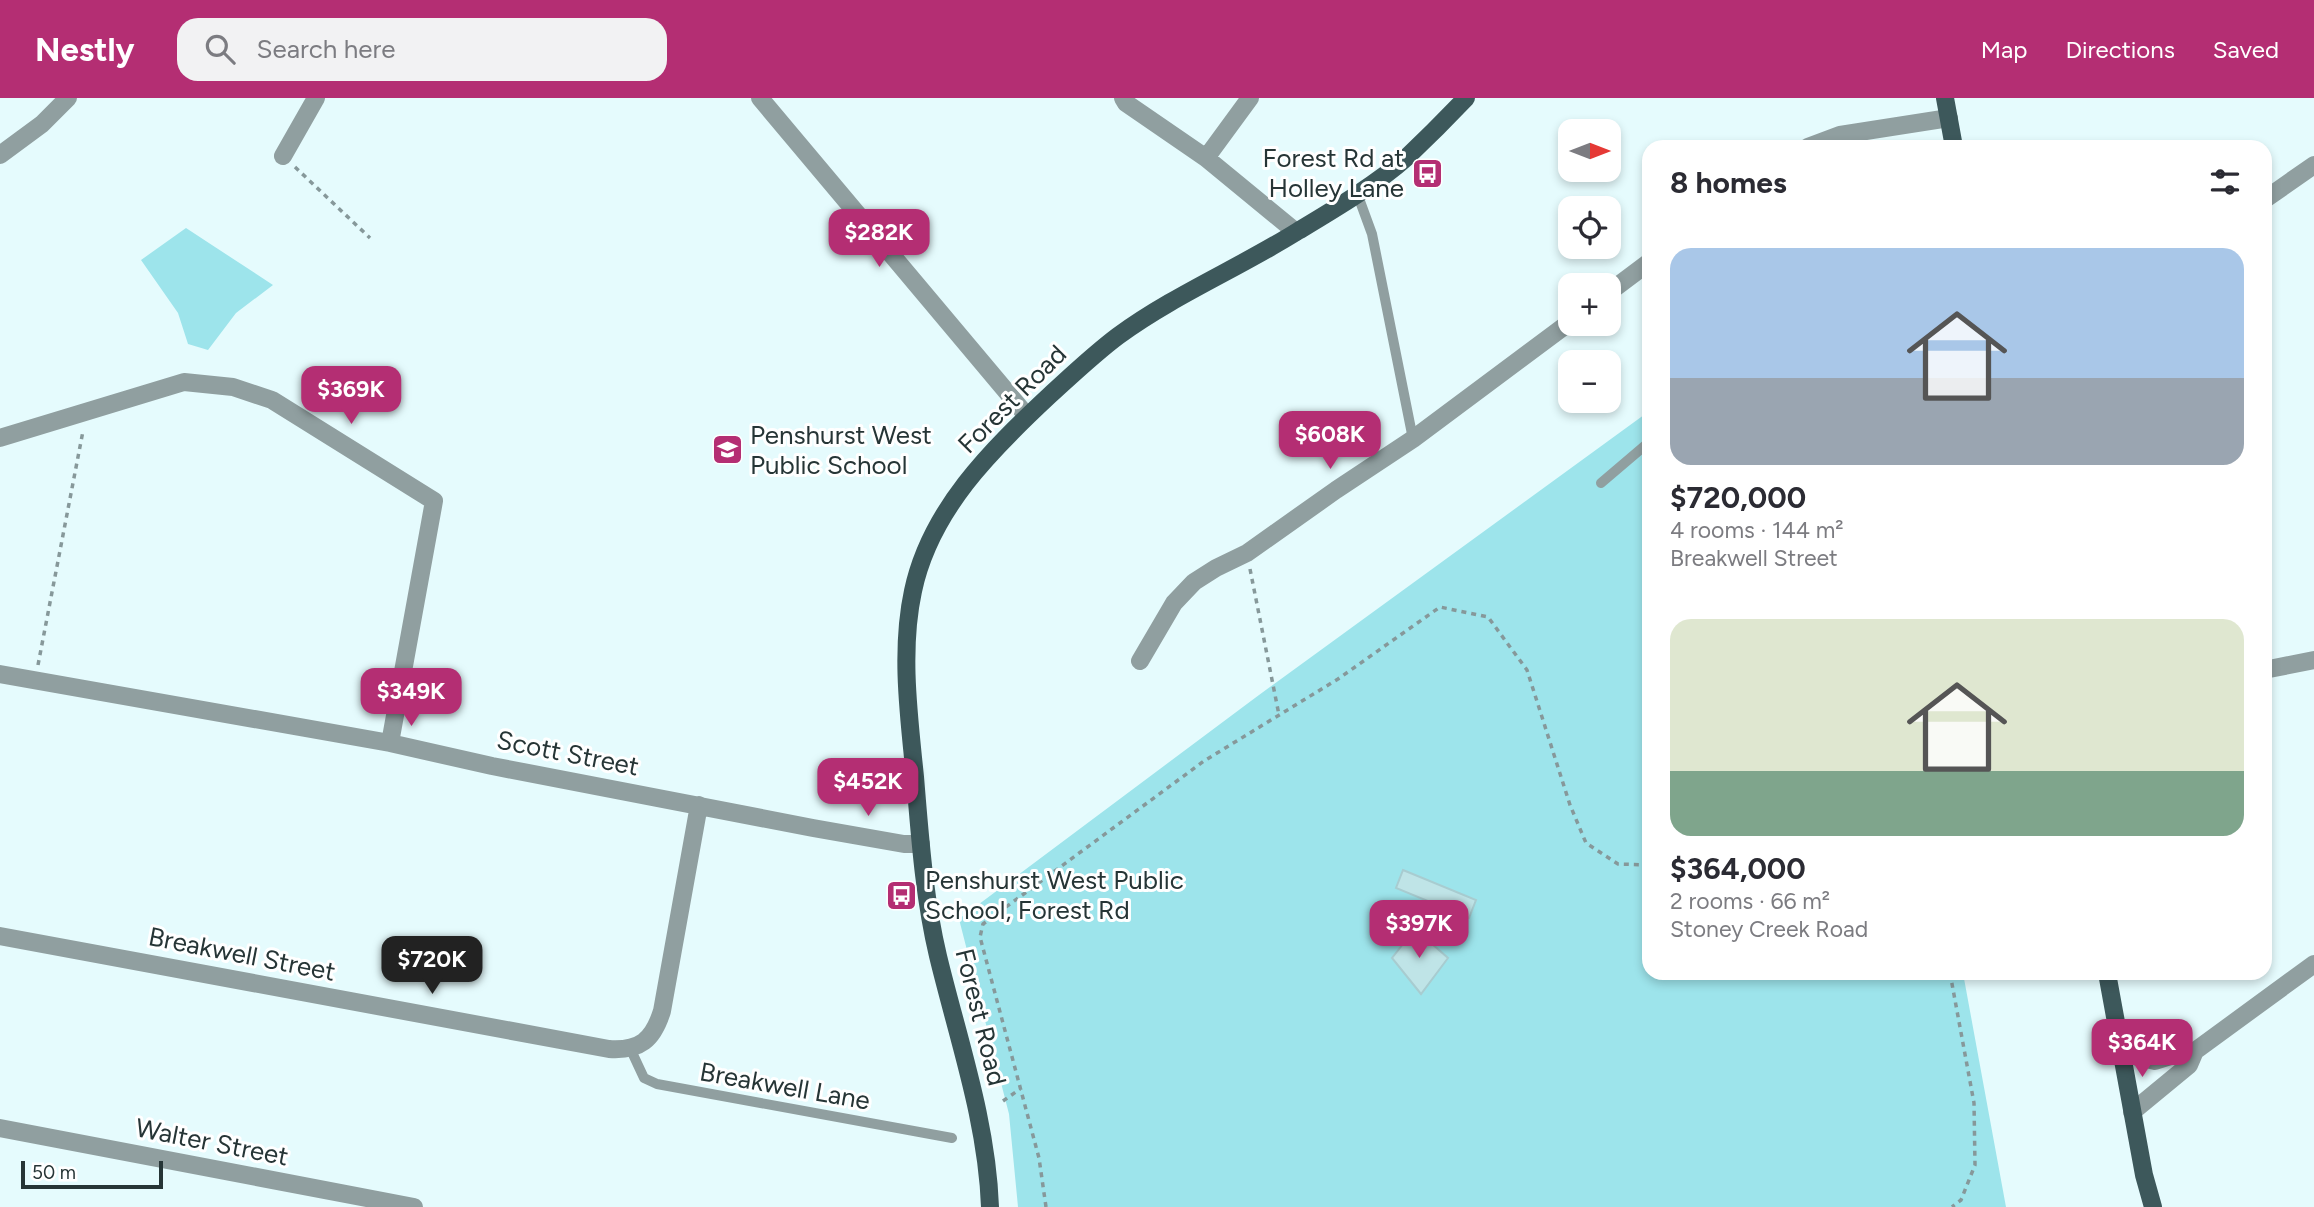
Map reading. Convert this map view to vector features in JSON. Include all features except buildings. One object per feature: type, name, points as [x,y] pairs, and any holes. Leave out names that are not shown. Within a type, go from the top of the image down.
[{"type":"main road","name":"Forest Road","points":[[990,1207],[973,1087],[928,907],[921,844],[907,662],[912,591],[922,556],[947,509],[975,471],[1027,416],[1094,355],[1121,334],[1169,304],[1296,232],[1357,193],[1404,159],[1466,98]]},
{"type":"main road","points":[[1945,98],[1953,140]]},
{"type":"main road","points":[[2108,980],[2144,1175],[2154,1207]]},
{"type":"street","points":[[0,155],[42,124],[68,98]]},
{"type":"street","points":[[283,156],[316,98]]},
{"type":"street","points":[[760,98],[1027,416]]},
{"type":"street","points":[[1123,98],[1126,103],[1206,158],[1296,232]]},
{"type":"street","points":[[1206,158],[1251,98]]},
{"type":"street","points":[[1827,140],[1840,135],[1949,118]]},
{"type":"street","points":[[2272,194],[2314,165]]},
{"type":"street","points":[[1621,283],[1642,268]]},
{"type":"street","points":[[1140,662],[1174,603],[1194,582],[1247,553],[1413,439],[1558,331]]},
{"type":"street","points":[[0,438],[184,382],[233,387],[272,400],[434,501],[390,743]]},
{"type":"street","points":[[2272,668],[2314,660]]},
{"type":"street","name":"Scott Street","points":[[0,674],[390,743],[492,766],[825,830],[904,844],[921,844]]},
{"type":"street","points":[[630,1048],[639,1045],[653,1034],[662,1011],[699,805]]},
{"type":"street","name":"Breakwell Street","points":[[0,936],[609,1049],[630,1048]]},
{"type":"street","points":[[2132,1112],[2189,1065],[2195,1051],[2314,964]]},
{"type":"street","points":[[2122,1053],[2155,1061],[2178,1051],[2195,1051]]},
{"type":"street","name":"Walter Street","points":[[0,1128],[414,1207]]},
{"type":"lane","points":[[1357,193],[1372,234],[1413,439]]},
{"type":"lane","points":[[1601,483],[1642,448]]},
{"type":"lane","name":"Breakwell Lane","points":[[630,1048],[644,1078],[657,1084],[952,1138]]},
{"type":"path","points":[[283,156],[370,238]]},
{"type":"path","points":[[35,681],[85,412]]},
{"type":"path","points":[[1247,553],[1279,715]]},
{"type":"path","points":[[1046,1207],[1039,1158],[980,937],[983,924],[1204,761],[1338,679],[1440,607],[1488,617],[1527,670],[1570,805],[1586,843],[1618,864],[1642,865]]},
{"type":"path","points":[[1951,980],[1974,1103],[1975,1165],[1961,1200],[1952,1207]]},
{"type":"path","points":[[1003,1101],[1020,1088]]},
{"type":"shaded area","points":[[186,228],[273,285],[236,313],[208,350],[188,344],[178,313],[141,260]]},
{"type":"shaded area","points":[[1642,416],[1642,980],[1964,980],[2006,1207],[1018,1207],[1009,1114],[959,919],[1259,695]]},
{"type":"place","name":"Forest Rd at Holley Lane","points":[[1427,173]]},
{"type":"place","name":"Penshurst West Public School","points":[[727,450]]},
{"type":"place","name":"Penshurst West Public School, Forest Rd","points":[[902,895]]}]
